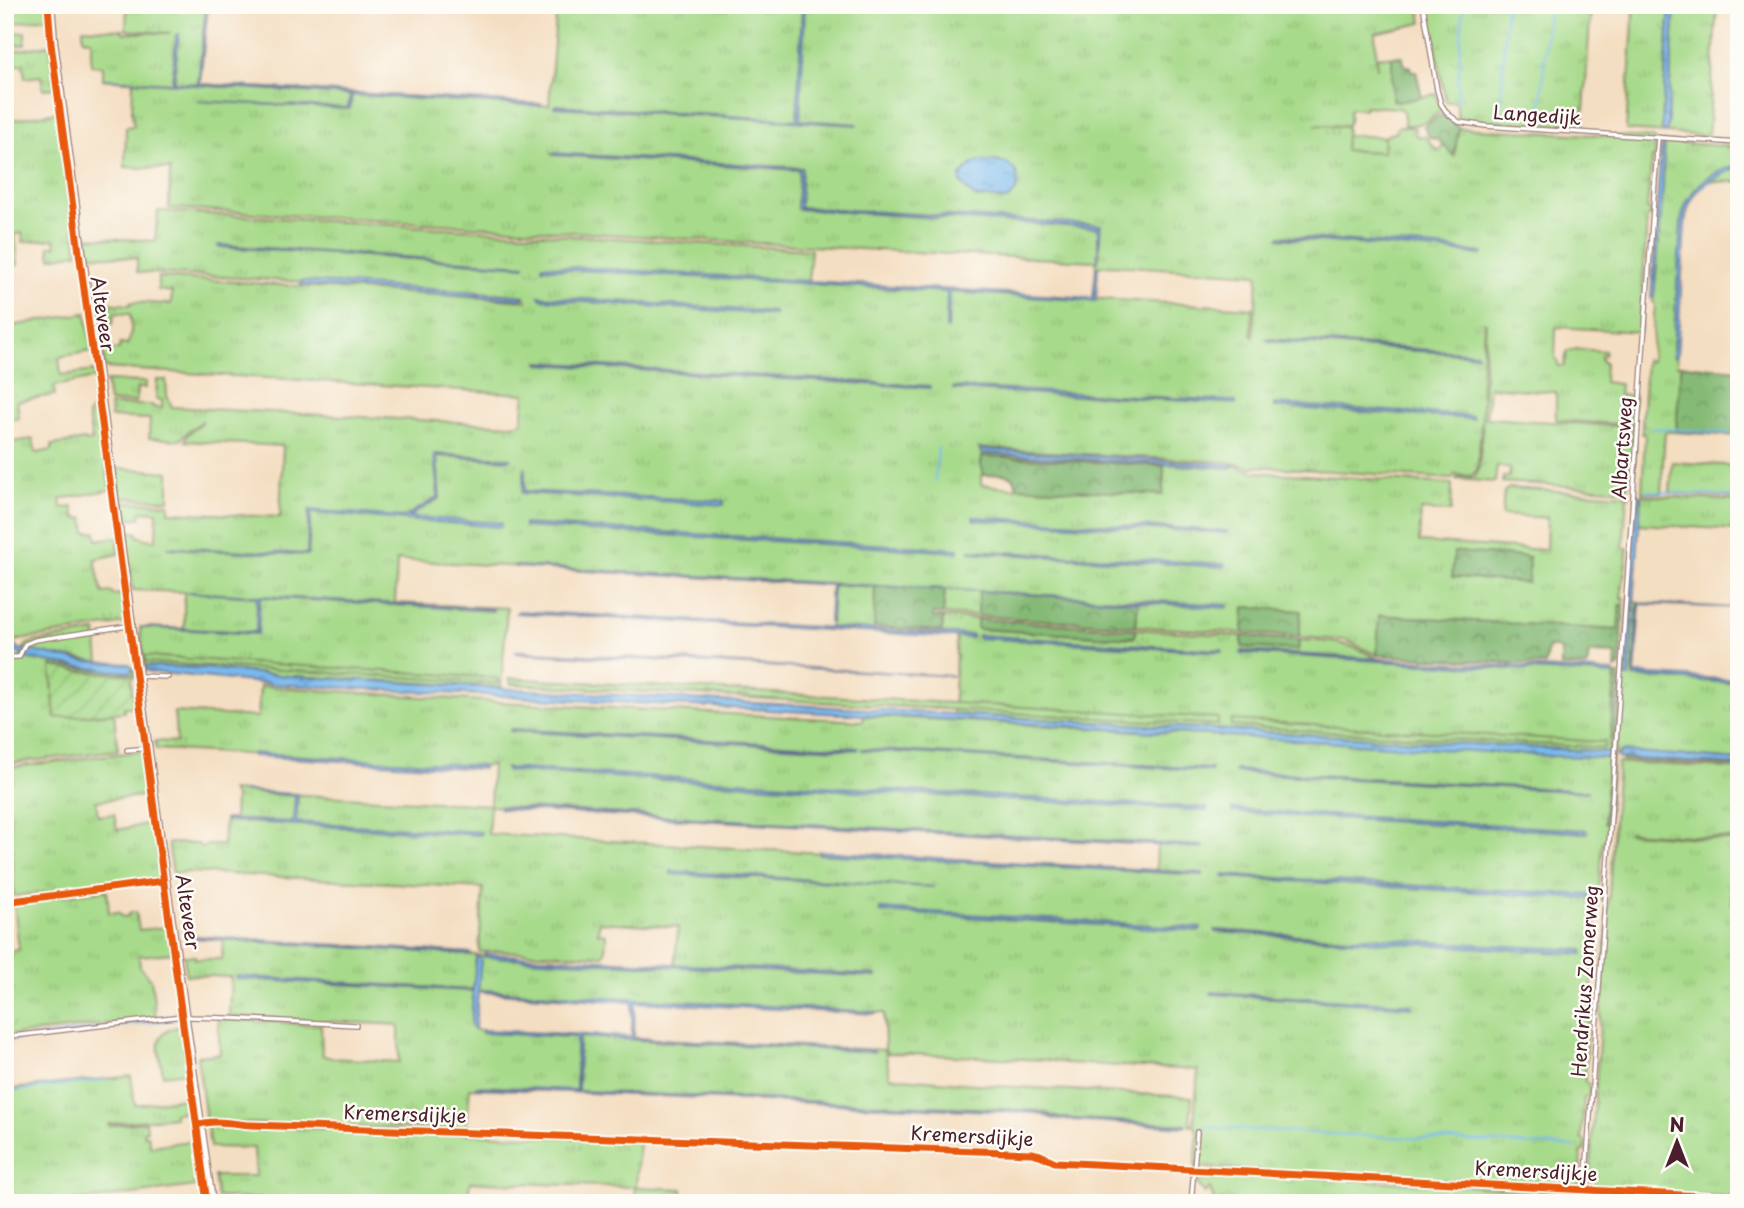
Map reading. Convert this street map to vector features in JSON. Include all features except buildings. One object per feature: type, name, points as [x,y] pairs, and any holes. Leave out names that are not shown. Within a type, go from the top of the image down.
[{"type":"street","name":"Alteveer","points":[[52,5],[167,880],[213,1203]]},
{"type":"street","name":"Langedijk","points":[[1423,5],[1440,99],[1444,108],[1456,120],[1471,125],[1739,142]]},
{"type":"street","name":"Albartsweg","points":[[1614,761],[1658,137]]},
{"type":"street","points":[[5,657],[17,658],[25,644],[35,640],[134,625]]},
{"type":"street","points":[[141,676],[168,677]]},
{"type":"street","points":[[127,750],[150,748]]},
{"type":"street","name":"Hendrikus Zomerweg","points":[[1584,1203],[1614,761]]},
{"type":"street","points":[[5,902],[167,880]]},
{"type":"street","points":[[5,1037],[182,1016],[356,1025]]},
{"type":"street","points":[[1191,1203],[1197,1132]]},
{"type":"green space","points":[[5,5],[48,5],[48,18],[14,23],[16,33],[25,32],[25,44],[5,47]]},
{"type":"green space","points":[[127,5],[206,5],[200,84],[549,105],[557,5],[1274,5],[1276,11],[1277,5],[1419,5],[1422,23],[1375,33],[1377,69],[1377,56],[1392,57],[1392,100],[1402,101],[1436,94],[1441,110],[1424,122],[1405,125],[1403,111],[1399,108],[1365,106],[1364,109],[1350,108],[1346,126],[1315,125],[1347,127],[1345,150],[1383,152],[1384,137],[1396,133],[1400,126],[1415,128],[1416,136],[1426,137],[1438,151],[1444,145],[1453,155],[1459,128],[1652,138],[1655,141],[1655,159],[1652,158],[1647,209],[1651,210],[1651,216],[1647,217],[1640,332],[1556,327],[1555,359],[1558,360],[1558,366],[1564,366],[1567,351],[1605,351],[1605,355],[1601,355],[1601,361],[1605,362],[1604,382],[1620,384],[1619,395],[1635,396],[1632,425],[1558,420],[1556,392],[1489,387],[1486,418],[1632,427],[1631,440],[1636,440],[1634,475],[1628,477],[1627,490],[1502,482],[1503,477],[1509,477],[1510,468],[1497,466],[1495,482],[1456,479],[1475,477],[1479,470],[1482,433],[1486,323],[1484,322],[1482,418],[1477,470],[1471,476],[1455,474],[1452,479],[1255,466],[1253,468],[1228,462],[979,448],[982,453],[1231,468],[1232,465],[1254,472],[1451,484],[1451,512],[1421,510],[1419,542],[1546,550],[1547,518],[1502,515],[1504,492],[1509,488],[1626,495],[1629,496],[1623,548],[1628,548],[1621,598],[1624,598],[1624,605],[1620,605],[1618,630],[1379,615],[1377,655],[1345,640],[1299,637],[1300,611],[1245,607],[1243,633],[1136,626],[1138,601],[980,591],[978,616],[943,614],[945,589],[876,587],[874,631],[830,628],[833,584],[397,560],[395,603],[507,608],[501,687],[289,676],[204,668],[145,667],[140,627],[184,629],[184,592],[133,590],[125,532],[137,532],[138,537],[156,540],[157,512],[141,511],[140,518],[124,518],[122,505],[127,502],[169,504],[169,512],[280,517],[283,446],[185,441],[187,435],[202,421],[180,440],[149,438],[150,419],[111,417],[110,405],[152,405],[162,408],[162,400],[156,399],[157,380],[166,380],[167,396],[172,407],[512,425],[522,423],[525,394],[105,368],[102,349],[119,350],[120,344],[127,345],[131,334],[131,318],[130,314],[114,313],[113,324],[98,323],[95,302],[171,304],[172,292],[158,290],[158,277],[527,301],[524,296],[494,293],[137,272],[137,258],[89,255],[86,237],[155,241],[158,211],[811,250],[808,282],[1253,308],[1253,337],[1258,279],[1257,274],[1110,265],[1096,267],[1096,261],[169,208],[170,169],[125,167],[126,127],[134,126],[133,81],[103,79],[103,66],[91,65],[91,40],[83,39],[83,28],[123,30],[123,33],[171,33],[126,30]],"holes":[[[974,163],[1003,201],[994,197],[977,198],[961,183],[962,175]],[[983,456],[1164,466],[1163,494],[982,485],[981,476],[984,475],[981,464]],[[1454,552],[1529,557],[1453,577]]]},
{"type":"green space","points":[[1428,5],[1591,5],[1583,127],[1500,123],[1457,116],[1457,102],[1446,102]]},
{"type":"green space","points":[[1634,5],[1670,5],[1662,122],[1665,131],[1675,5],[1717,5],[1708,136],[1626,130]]},
{"type":"green space","points":[[50,45],[55,88],[43,89],[41,76],[25,78],[23,64],[14,65],[12,51]]},
{"type":"green space","points":[[1401,56],[1406,67],[1410,66],[1411,71],[1416,71],[1422,97],[1392,100],[1392,57]]},
{"type":"green space","points":[[58,112],[78,253],[51,258],[49,246],[56,246],[55,239],[23,242],[22,233],[15,234],[18,265],[7,267],[9,281],[5,281],[5,121]]},
{"type":"green space","points":[[1443,114],[1459,128],[1454,156],[1436,138],[1429,136],[1424,126]]},
{"type":"green space","points":[[1346,135],[1384,137],[1383,152],[1345,150]]},
{"type":"green space","points":[[1665,142],[1739,147],[1739,182],[1709,181],[1738,168],[1738,165],[1709,177],[1695,189],[1682,217],[1673,346],[1673,356],[1677,359],[1677,365],[1681,365],[1676,432],[1665,432],[1661,493],[1642,492],[1645,435],[1641,435],[1646,360],[1651,361]]},
{"type":"green space","points":[[86,313],[92,351],[59,358],[61,375],[94,371],[95,378],[54,386],[55,395],[17,401],[19,418],[5,421],[5,327]]},
{"type":"green space","points":[[1681,365],[1739,370],[1739,436],[1676,432]]},
{"type":"green space","points":[[106,381],[146,382],[145,388],[137,388],[136,402],[109,402]]},
{"type":"green space","points":[[98,409],[110,490],[60,499],[62,508],[73,507],[75,517],[84,518],[86,532],[96,532],[97,540],[117,537],[119,554],[95,559],[103,593],[123,594],[127,623],[12,641],[5,585],[5,443],[33,439],[36,453],[52,450],[52,445],[92,441],[88,415],[90,411]]},
{"type":"green space","points":[[982,456],[1164,466],[1163,495],[1017,487],[1014,478],[999,474],[984,475]]},
{"type":"green space","points":[[1672,462],[1739,466],[1739,498],[1670,493]]},
{"type":"green space","points":[[116,468],[169,472],[169,500],[121,498]]},
{"type":"green space","points":[[1641,495],[1739,501],[1739,530],[1639,524]]},
{"type":"green space","points":[[1454,552],[1529,557],[1528,583],[1452,577]]},
{"type":"green space","points":[[875,586],[945,589],[943,614],[933,614],[933,617],[943,617],[942,631],[874,627]]},
{"type":"green space","points":[[979,591],[1138,601],[1136,626],[978,616]]},
{"type":"green space","points":[[1634,601],[1641,603],[1638,603],[1633,677],[1739,683],[1739,760],[1621,751],[1618,757],[1739,767],[1623,760],[1618,758],[1616,755],[1622,679],[1629,676]]},
{"type":"green space","points":[[1620,605],[1624,605],[1620,667],[1615,669],[1616,654],[1589,653],[1587,667],[1561,666],[1561,649],[1548,647],[1545,665],[1377,655],[1379,615],[1618,630]]},
{"type":"green space","points":[[1244,607],[1301,611],[1299,637],[1243,633]]},
{"type":"green space","points":[[943,617],[977,619],[977,629],[1133,638],[1136,629],[1242,636],[1243,647],[1298,649],[1299,640],[1321,641],[1340,643],[1378,659],[1615,675],[1610,752],[953,714],[957,634],[942,634]]},
{"type":"green space","points":[[977,619],[1136,629],[1134,638],[977,629]]},
{"type":"green space","points":[[96,632],[99,662],[23,651],[26,645],[33,642]]},
{"type":"green space","points":[[1242,636],[1299,640],[1298,650],[1242,647]]},
{"type":"green space","points":[[23,654],[86,669],[130,672],[134,669],[135,675],[86,672],[51,666],[55,717],[114,713],[118,750],[5,764],[5,659],[18,659]]},
{"type":"green space","points":[[144,656],[497,678],[498,683],[146,662]]},
{"type":"green space","points":[[51,666],[86,672],[135,675],[131,680],[134,705],[124,707],[124,712],[55,718]]},
{"type":"green space","points":[[1615,675],[1619,675],[1608,825],[1604,823]]},
{"type":"green space","points":[[509,678],[1218,718],[1218,725],[511,684]]},
{"type":"green space","points":[[260,686],[498,702],[863,721],[864,716],[946,720],[1609,758],[1604,823],[1608,825],[1607,838],[1603,841],[1599,893],[1603,893],[1603,899],[1598,900],[1594,949],[1599,949],[1599,957],[1594,958],[1590,1008],[1595,1010],[1594,1020],[1588,1023],[1585,1082],[1590,1085],[1589,1095],[1584,1098],[1581,1138],[1586,1143],[1585,1151],[1581,1152],[1579,1187],[1195,1167],[1198,1134],[1194,1123],[1198,1070],[887,1051],[885,1051],[890,1077],[1192,1097],[1192,1125],[1059,1118],[1044,1112],[1025,1110],[470,1088],[466,1130],[206,1120],[197,1056],[220,1054],[218,1019],[321,1025],[322,1055],[331,1058],[399,1062],[399,1025],[229,1016],[231,977],[186,975],[184,956],[195,956],[195,959],[222,959],[223,939],[485,956],[675,964],[678,927],[599,922],[598,933],[606,934],[605,953],[601,956],[479,952],[483,888],[173,873],[168,843],[198,844],[202,848],[207,845],[223,845],[225,819],[234,819],[235,797],[231,791],[490,805],[492,765],[475,767],[156,749],[155,741],[177,742],[174,712],[258,717]],"holes":[[[490,806],[1157,845],[1156,870],[488,834]],[[477,991],[884,1013],[885,1050],[474,1030]]]},
{"type":"green space","points":[[1231,720],[1605,742],[1604,748],[1231,726]]},
{"type":"green space","points":[[142,751],[149,795],[96,801],[98,816],[114,814],[117,830],[153,823],[160,877],[14,896],[9,807],[5,807],[5,768]]},
{"type":"green space","points":[[1618,762],[1739,769],[1739,839],[1628,833],[1739,841],[1739,876],[1733,876],[1731,903],[1739,904],[1739,1197],[1589,1188]]},
{"type":"green space","points":[[107,890],[109,913],[118,912],[123,917],[136,912],[139,930],[169,927],[172,953],[139,956],[140,967],[151,979],[156,1019],[5,1036],[5,952],[19,950],[14,902]]},
{"type":"green space","points":[[182,1026],[188,1072],[163,1075],[159,1050],[161,1037],[165,1032]]},
{"type":"green space","points":[[131,1076],[135,1105],[192,1097],[193,1110],[174,1113],[174,1117],[108,1126],[146,1122],[147,1130],[143,1131],[144,1135],[148,1135],[150,1146],[198,1140],[204,1185],[61,1203],[5,1203],[5,1090]]},
{"type":"green space","points":[[212,1122],[247,1126],[639,1140],[636,1187],[682,1189],[682,1203],[634,1203],[635,1187],[471,1182],[467,1203],[258,1203],[258,1199],[217,1197],[214,1176],[256,1176],[254,1148],[210,1147],[207,1125]]},
{"type":"green space","points":[[1209,1172],[1579,1192],[1578,1203],[1238,1203],[1214,1201],[1210,1188],[1205,1193],[1197,1184]]},
{"type":"water","points":[[206,5],[200,84],[541,106],[352,95],[350,109],[196,101],[348,108],[350,95],[102,79],[172,83],[176,35],[179,34],[174,82],[198,84]]},
{"type":"water","points":[[802,5],[805,5],[800,120],[857,125],[554,107],[797,120]]},
{"type":"water","points":[[1670,5],[1675,5],[1665,133],[1662,131],[1662,122]]},
{"type":"water","points":[[1664,141],[1654,297],[1651,298],[1661,143]]},
{"type":"water","points":[[552,153],[802,168],[800,207],[1101,225],[1098,263],[1098,228],[797,209],[799,170]]},
{"type":"water","points":[[980,161],[1002,162],[1012,167],[1018,180],[1016,190],[1010,198],[978,198],[967,190],[960,178],[968,168]]},
{"type":"water","points":[[1738,165],[1703,186],[1691,201],[1685,222],[1677,356],[1673,357],[1683,212],[1693,192],[1707,178]]},
{"type":"water","points":[[1279,238],[1438,247],[1482,255]]},
{"type":"water","points":[[218,247],[525,265],[525,266]]},
{"type":"water","points":[[542,265],[1093,298],[1098,267],[1096,301],[950,292],[948,329],[947,292],[542,268]]},
{"type":"water","points":[[302,281],[524,296],[524,298],[300,285]]},
{"type":"water","points":[[539,296],[774,312],[774,315],[541,299]]},
{"type":"water","points":[[1266,339],[1477,353],[1477,355],[1268,341]]},
{"type":"water","points":[[538,362],[930,386],[930,388],[539,364]]},
{"type":"water","points":[[953,389],[1235,401],[1236,404]]},
{"type":"water","points":[[1275,404],[1472,416],[1473,419],[1275,407]]},
{"type":"water","points":[[980,449],[1232,465],[1231,468],[981,453]]},
{"type":"water","points":[[434,454],[510,458],[437,456],[440,498],[409,517],[501,523],[501,527],[311,513],[308,555],[168,548],[307,554],[309,510],[404,517],[438,497]]},
{"type":"water","points":[[525,466],[525,491],[724,501],[724,505],[522,493]]},
{"type":"water","points":[[1637,495],[1641,495],[1629,677],[1624,677]]},
{"type":"water","points":[[973,517],[1227,531],[1227,533],[974,520]]},
{"type":"water","points":[[524,524],[958,549],[958,552],[524,527]]},
{"type":"water","points":[[970,550],[1225,564],[1224,567]]},
{"type":"water","points":[[515,566],[941,589],[833,585],[829,622],[831,585]]},
{"type":"water","points":[[950,589],[1139,600],[1228,605],[1227,608]]},
{"type":"water","points":[[185,592],[493,611],[260,597],[258,634],[140,627],[256,632],[257,597]]},
{"type":"water","points":[[1637,603],[1739,608],[1640,604],[1635,674],[1739,680],[1739,683],[1633,677]]},
{"type":"water","points":[[516,613],[972,635],[972,638]]},
{"type":"water","points":[[978,635],[1222,650],[1222,652],[978,638]]},
{"type":"water","points":[[5,644],[81,661],[129,664],[134,669],[130,672],[103,670],[24,658],[24,654],[5,652]]},
{"type":"water","points":[[516,651],[953,676],[516,653]]},
{"type":"water","points":[[1241,653],[1613,672],[1615,675]]},
{"type":"water","points":[[146,666],[1610,752],[1609,758],[1550,756],[1015,723],[271,684],[151,672],[145,670]]},
{"type":"water","points":[[510,729],[858,748],[857,750]]},
{"type":"water","points":[[862,750],[1211,769],[1211,771]]},
{"type":"water","points":[[1622,751],[1739,760],[1739,765],[1619,758],[1618,755]]},
{"type":"water","points":[[253,753],[483,766],[483,769],[253,756]]},
{"type":"water","points":[[506,768],[1207,808],[1207,811],[506,771]]},
{"type":"water","points":[[1235,770],[1588,791],[1588,792],[1246,773]]},
{"type":"water","points":[[242,791],[298,794],[296,822],[481,832],[480,835],[226,821],[293,822],[295,796]]},
{"type":"water","points":[[500,809],[1202,846],[1203,848]]},
{"type":"water","points":[[1232,809],[1586,830],[1586,833],[1232,812]]},
{"type":"water","points":[[819,851],[1203,873],[1203,875],[819,854]]},
{"type":"water","points":[[671,871],[934,887],[671,874]]},
{"type":"water","points":[[1223,877],[1589,895],[1590,899]]},
{"type":"water","points":[[880,909],[1201,928],[1200,931],[880,912]]},
{"type":"water","points":[[1215,932],[1583,950],[1583,954]]},
{"type":"water","points":[[193,938],[471,953],[471,955]]},
{"type":"water","points":[[485,954],[877,975],[877,977],[485,957]]},
{"type":"water","points":[[476,957],[481,958],[475,1028],[471,1027],[473,991],[237,979],[236,976],[473,990]]},
{"type":"water","points":[[482,990],[876,1012],[635,1002],[634,1038],[874,1052],[579,1037],[578,1091],[1036,1111],[1056,1118],[1185,1127],[1054,1119],[1037,1113],[476,1088],[576,1090],[576,1037],[482,1033],[483,1030],[632,1037],[632,1002]]},
{"type":"water","points":[[1211,994],[1411,1004],[1412,1007]]},
{"type":"waterway","points":[[1457,102],[1463,5]]},
{"type":"waterway","points":[[1500,119],[1506,5]]},
{"type":"waterway","points":[[1540,123],[1548,5]]},
{"type":"waterway","points":[[1652,428],[1739,434]]},
{"type":"waterway","points":[[935,481],[938,448]]},
{"type":"waterway","points":[[1645,491],[1739,497]]},
{"type":"waterway","points":[[5,1041],[178,1019]]},
{"type":"waterway","points":[[5,1092],[106,1080]]},
{"type":"waterway","points":[[1203,1127],[1576,1147]]},
{"type":"cycle path","points":[[48,5],[51,44],[207,1203]]},
{"type":"cycle path","points":[[5,902],[163,881]]},
{"type":"cycle path","name":"Kremersdijkje","points":[[197,1125],[217,1122],[1032,1153],[1055,1162],[1739,1198]]}]
